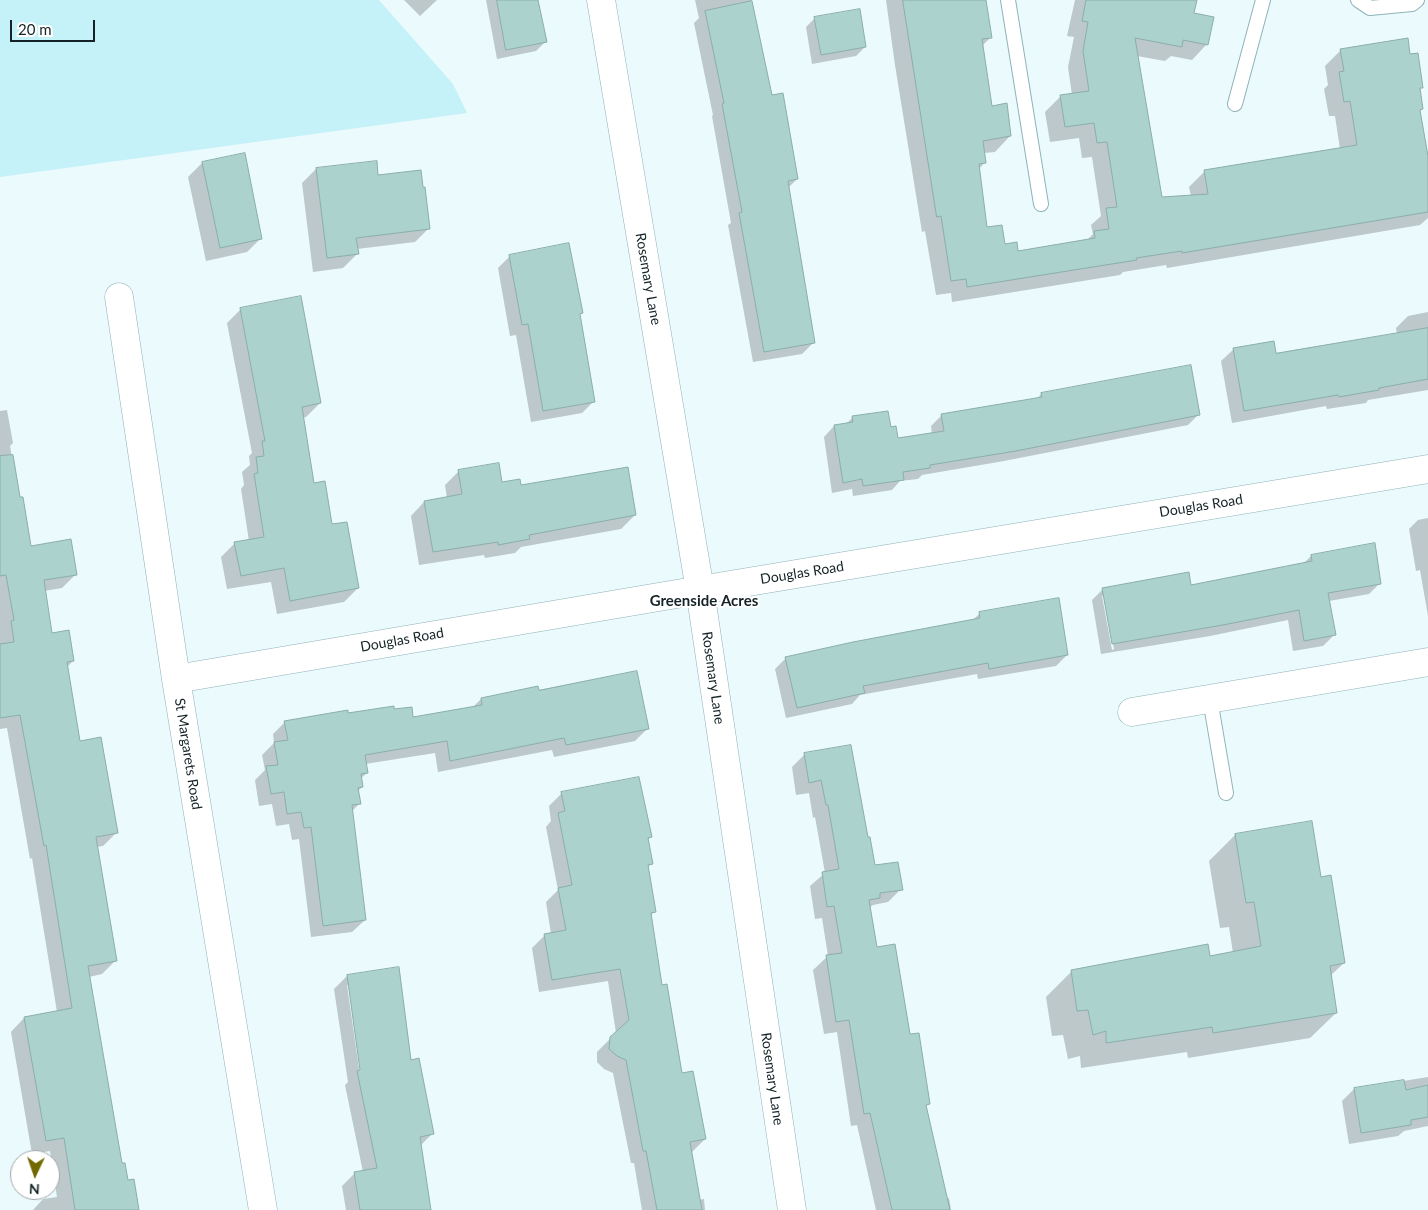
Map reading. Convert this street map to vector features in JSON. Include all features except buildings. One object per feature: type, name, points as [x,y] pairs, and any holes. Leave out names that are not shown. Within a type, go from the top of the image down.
[{"type":"street","name":"Rosemary Lane","points":[[601,0],[700,590],[792,1210]]},
{"type":"street","name":"St Margarets Road","points":[[119,297],[176,679],[263,1210]]},
{"type":"street","name":"Douglas Road","points":[[176,679],[1428,469]]},
{"type":"street","points":[[1132,712],[1428,662]]},
{"type":"lane","points":[[1008,0],[1041,204]]},
{"type":"lane","points":[[1235,104],[1263,0]]},
{"type":"lane","points":[[1358,0],[1370,8],[1412,4],[1417,0]]},
{"type":"lane","points":[[1210,699],[1226,793]]},
{"type":"shaded area","points":[[0,0],[379,0],[453,84],[467,113],[0,177]]},
{"type":"district","name":"Greenside Acres","points":[[704,601]]}]
